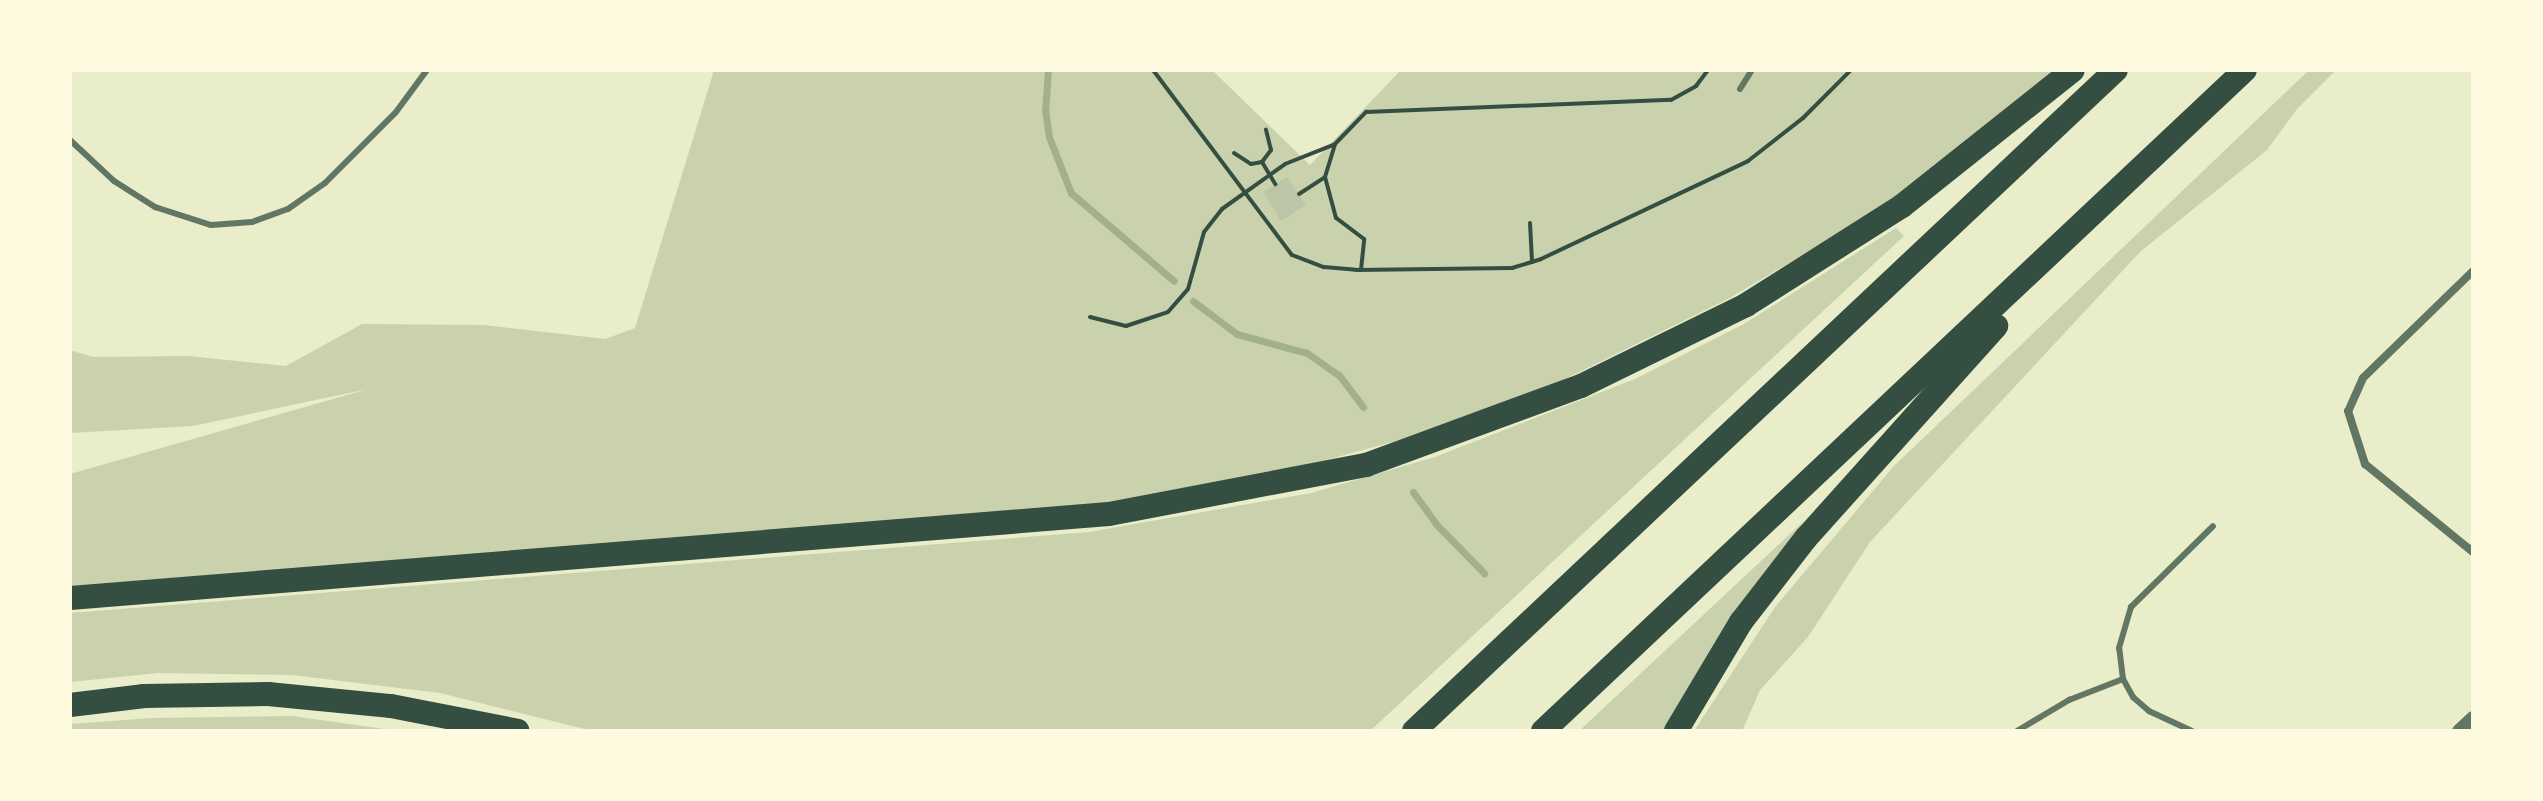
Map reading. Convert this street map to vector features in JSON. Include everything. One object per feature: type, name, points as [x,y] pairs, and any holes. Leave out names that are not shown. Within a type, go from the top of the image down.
[{"type":"highway","points":[[70,598],[1109,514],[1366,465],[1581,386],[1746,305],[1902,206],[2073,70]]},
{"type":"highway","points":[[1414,731],[2116,70]]},
{"type":"highway","points":[[1543,731],[2245,70]]},
{"type":"highway","points":[[1676,731],[1741,622],[1806,538],[2097,212]]},
{"type":"highway","points":[[70,705],[144,696],[268,694],[391,706],[518,731]]},
{"type":"street","points":[[2473,271],[2363,378],[2348,411],[2365,464],[2473,552]]},
{"type":"street","points":[[2459,731],[2473,718]]},
{"type":"lane","points":[[70,140],[114,181],[155,207],[211,225],[252,222],[288,209],[325,183],[396,112],[427,70]]},
{"type":"lane","points":[[1740,89],[1752,70]]},
{"type":"lane","points":[[2192,731],[2149,711],[2123,679],[2119,648],[2131,607],[2213,526]]},
{"type":"lane","points":[[2017,731],[2069,700],[2123,679]]},
{"type":"path","points":[[1153,70],[1292,255],[1324,267],[1361,270],[1512,268],[1532,262],[1748,161],[1803,118],[1851,70]]},
{"type":"path","points":[[1361,270],[1364,239],[1336,218],[1325,177],[1335,144],[1356,118],[1386,108],[1671,100],[1696,86],[1708,70]]},
{"type":"path","points":[[1234,153],[1251,164],[1262,162],[1271,150],[1266,130]]},
{"type":"path","points":[[1090,317],[1126,326],[1168,312],[1192,280],[1204,232],[1243,193],[1270,175],[1335,144]]},
{"type":"path","points":[[1262,162],[1275,184]]},
{"type":"path","points":[[1299,194],[1325,177]]},
{"type":"path","points":[[1530,223],[1532,262]]},
{"type":"green space","points":[[714,70],[1212,70],[1310,165],[1401,70],[2058,70],[1881,208],[1730,298],[1557,383],[1396,441],[1319,462],[1085,507],[70,586],[70,474],[368,389],[193,426],[70,433],[70,350],[93,357],[188,356],[286,366],[362,324],[483,325],[605,339],[635,328]]},
{"type":"green space","points":[[2309,70],[2336,70],[2297,109],[2267,150],[2141,251],[1870,542],[1808,637],[1760,690],[1742,731],[1694,731],[1775,607],[1894,466]]},
{"type":"green space","points":[[1896,228],[1904,236],[1370,731],[593,731],[440,693],[292,675],[158,673],[70,682],[70,613],[1089,532],[1311,493],[1435,457],[1635,379],[1744,324]]},
{"type":"green space","points":[[1805,520],[1718,638],[1664,731],[1579,731]]},
{"type":"green space","points":[[292,716],[399,731],[70,731],[70,724],[152,718]]},
{"type":"building","points":[[1287,177],[1306,205],[1281,221],[1263,192]]},
{"type":"waterway","points":[[1048,70],[1045,109],[1049,137],[1071,193],[1174,281]]},
{"type":"waterway","points":[[1193,301],[1237,334],[1307,353],[1339,375],[1363,407]]},
{"type":"waterway","points":[[1413,492],[1436,524],[1484,573]]}]
